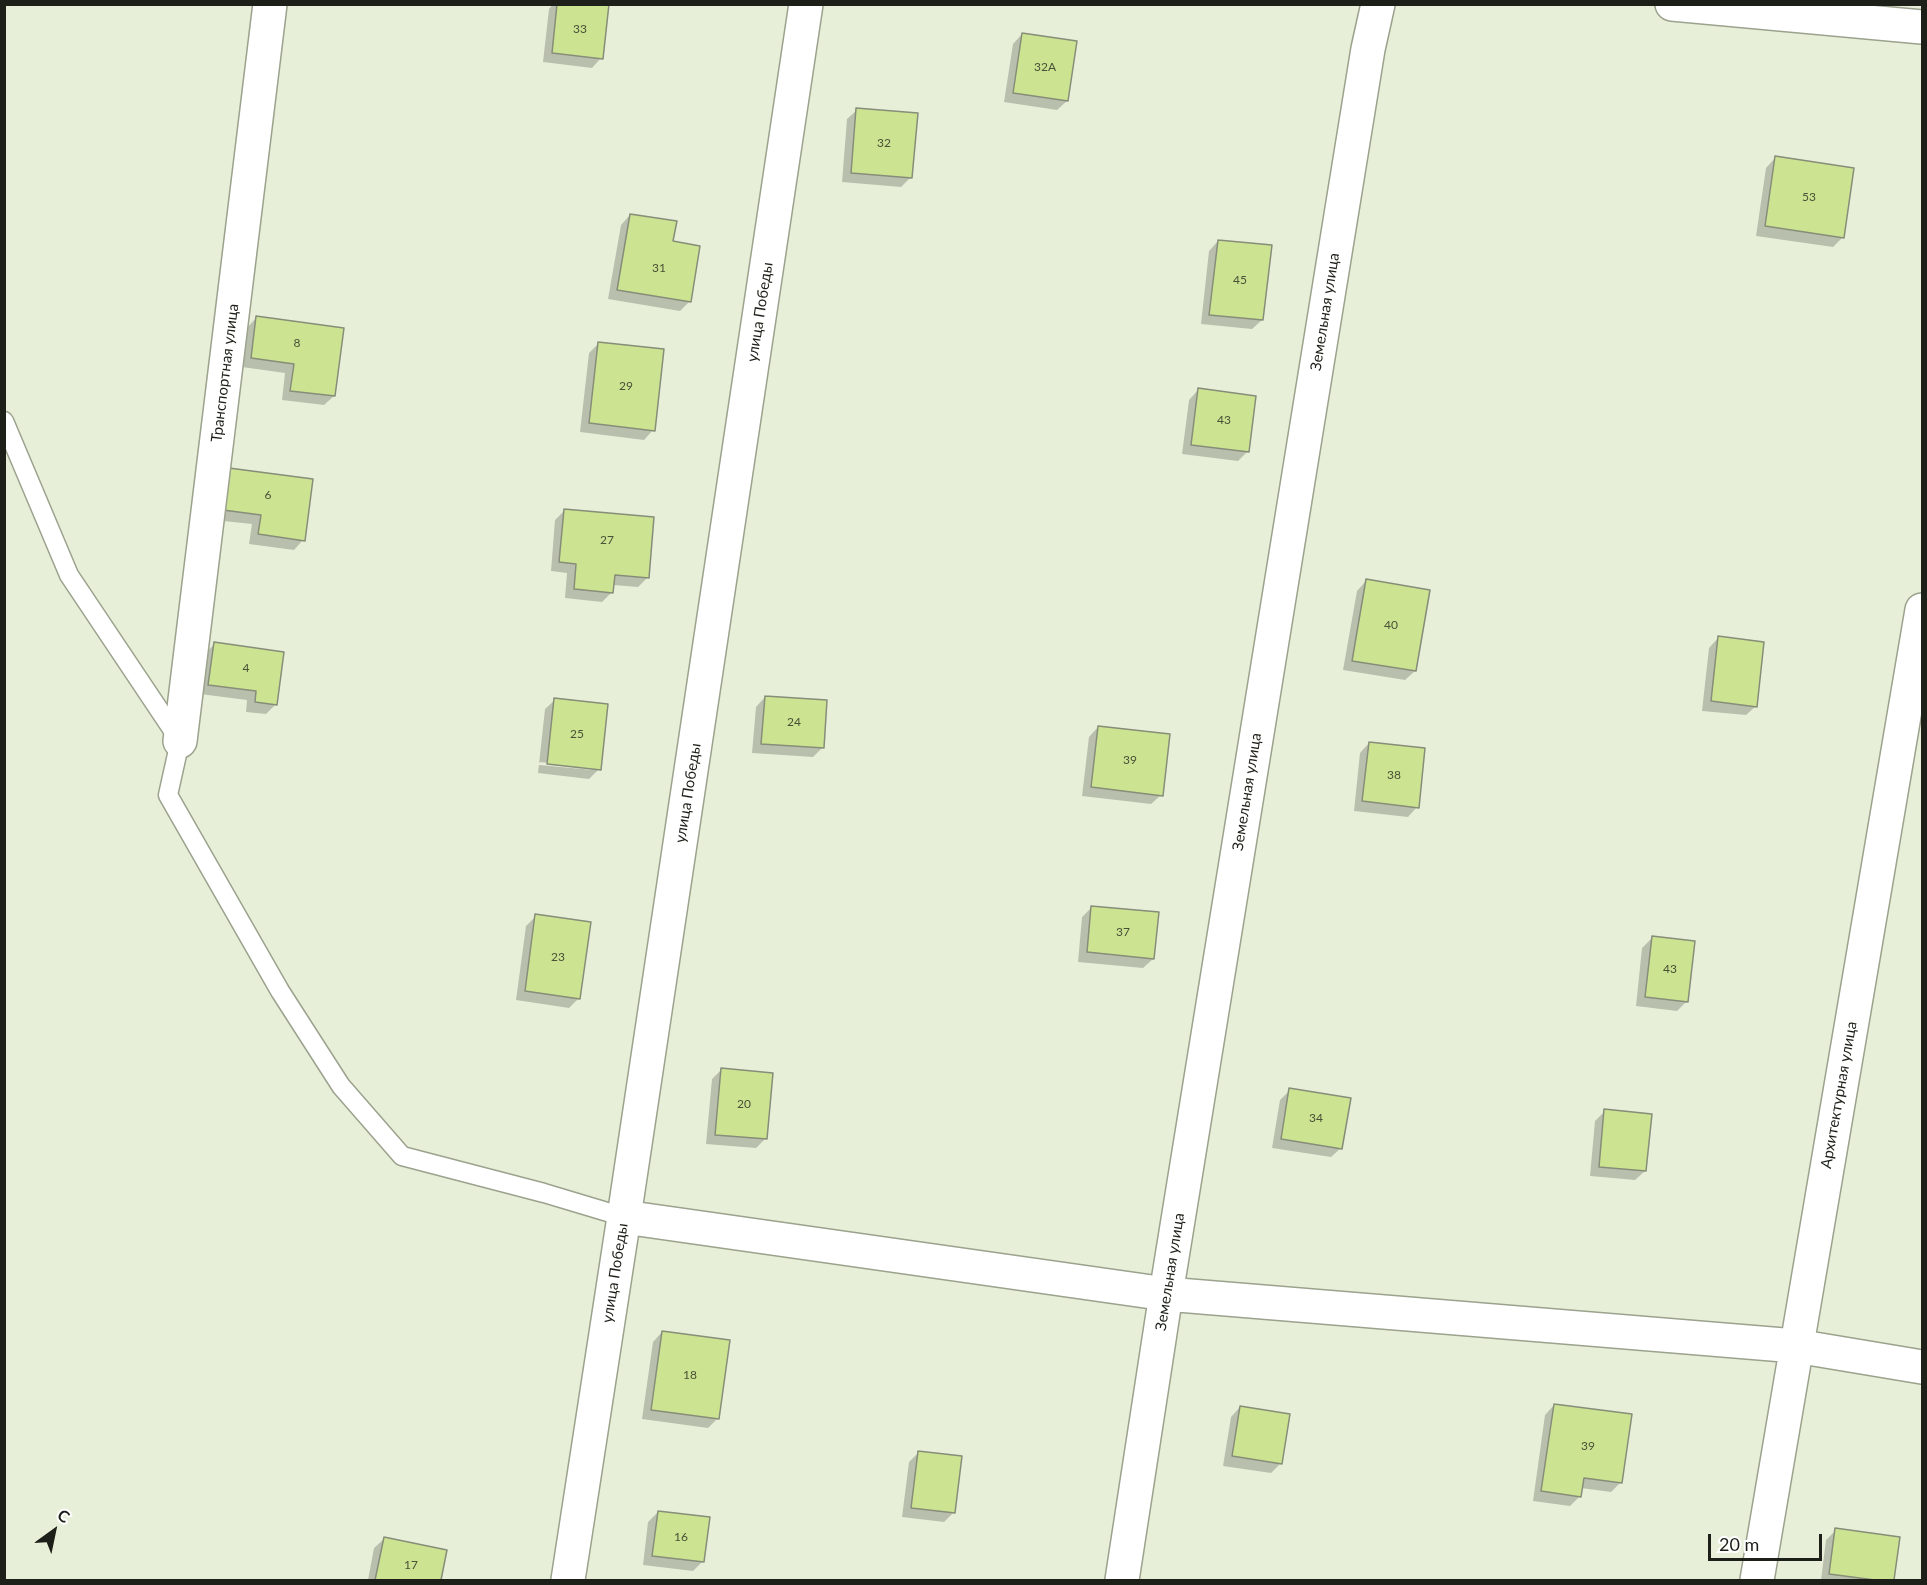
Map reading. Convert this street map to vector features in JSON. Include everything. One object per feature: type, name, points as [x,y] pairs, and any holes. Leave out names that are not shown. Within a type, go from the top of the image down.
[{"type":"street","name":"Транспортная улица","points":[[180,741],[270,4]]},
{"type":"street","name":"улица Победы","points":[[568,1581],[806,4]]},
{"type":"street","name":"Земельная улица","points":[[1122,1581],[1166,1294],[1366,61],[1378,4]]},
{"type":"street","points":[[1672,4],[1923,27]]},
{"type":"street","name":"Архитектурная улица","points":[[1757,1581],[1923,610]]},
{"type":"street","points":[[624,1217],[1166,1294],[1796,1346],[1923,1367]]},
{"type":"lane","points":[[4,420],[69,575],[180,741],[168,795],[280,991],[335,1076],[402,1156],[544,1193],[624,1217]]},
{"type":"building","points":[[557,4],[609,4],[603,59],[552,53]]},
{"type":"building","points":[[1022,33],[1077,41],[1068,101],[1013,93]]},
{"type":"building","points":[[856,108],[918,113],[912,178],[851,173]]},
{"type":"building","points":[[1775,156],[1854,168],[1844,238],[1765,226]]},
{"type":"building","points":[[630,214],[677,221],[673,241],[700,246],[691,302],[617,290]]},
{"type":"building","points":[[1218,240],[1272,245],[1263,320],[1209,315]]},
{"type":"building","points":[[256,316],[344,328],[335,396],[290,391],[294,364],[251,358]]},
{"type":"building","points":[[598,342],[664,349],[655,431],[589,423]]},
{"type":"building","points":[[1198,388],[1256,396],[1249,452],[1191,445]]},
{"type":"building","points":[[229,468],[313,479],[305,541],[258,534],[261,515],[223,510]]},
{"type":"building","points":[[564,509],[654,517],[649,578],[615,575],[613,593],[574,589],[576,564],[559,562]]},
{"type":"building","points":[[1366,579],[1430,590],[1416,671],[1352,661]]},
{"type":"building","points":[[1718,636],[1764,642],[1757,707],[1711,701]]},
{"type":"building","points":[[214,642],[284,652],[277,705],[255,702],[256,691],[208,685]]},
{"type":"building","points":[[765,696],[827,700],[824,748],[761,744]]},
{"type":"building","points":[[554,698],[608,704],[601,770],[547,764]]},
{"type":"building","points":[[1098,726],[1170,734],[1163,796],[1091,787]]},
{"type":"building","points":[[1369,742],[1425,748],[1419,808],[1362,801]]},
{"type":"building","points":[[1091,906],[1159,912],[1154,959],[1087,952]]},
{"type":"building","points":[[535,914],[591,922],[580,999],[525,991]]},
{"type":"building","points":[[1652,936],[1695,941],[1688,1002],[1645,997]]},
{"type":"building","points":[[721,1068],[773,1073],[767,1139],[715,1135]]},
{"type":"building","points":[[1289,1088],[1351,1098],[1342,1149],[1281,1139]]},
{"type":"building","points":[[1604,1109],[1652,1114],[1646,1171],[1599,1167]]},
{"type":"building","points":[[662,1331],[730,1340],[719,1419],[651,1410]]},
{"type":"building","points":[[1554,1404],[1632,1414],[1622,1483],[1584,1478],[1581,1497],[1541,1491]]},
{"type":"building","points":[[1240,1406],[1290,1414],[1282,1464],[1232,1456]]},
{"type":"building","points":[[918,1451],[962,1456],[955,1513],[911,1508]]},
{"type":"building","points":[[658,1511],[710,1517],[704,1562],[652,1556]]},
{"type":"building","points":[[1835,1528],[1900,1537],[1894,1580],[1829,1574]]},
{"type":"building","points":[[384,1537],[447,1550],[441,1580],[375,1580]]}]
